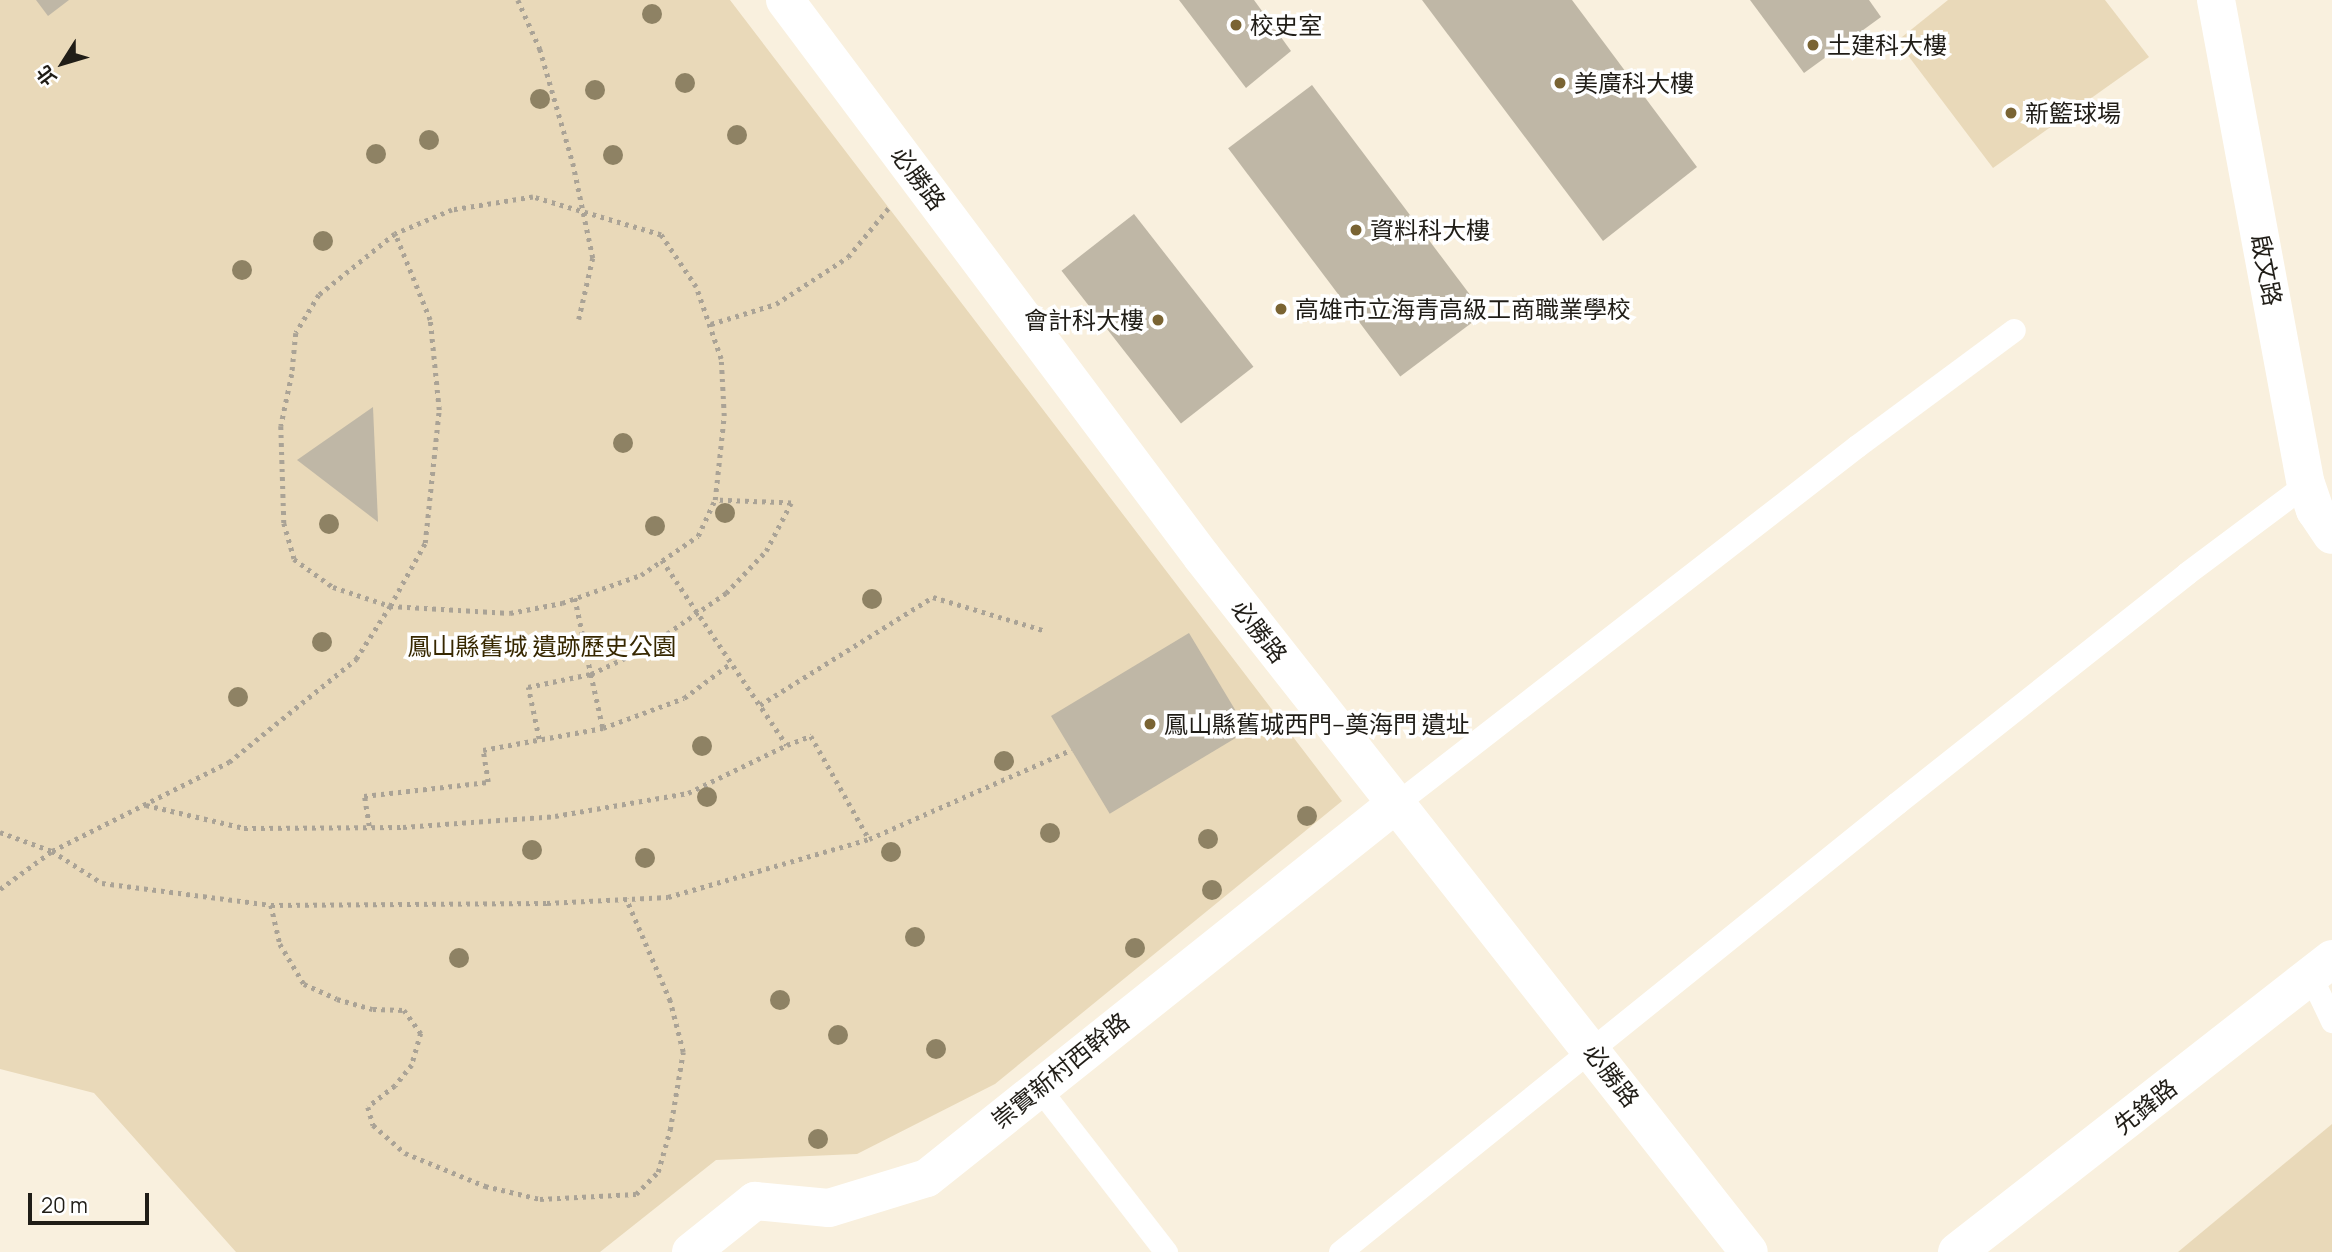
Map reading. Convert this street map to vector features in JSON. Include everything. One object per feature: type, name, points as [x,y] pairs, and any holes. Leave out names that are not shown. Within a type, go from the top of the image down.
[{"type":"street","name":"必勝路","points":[[785,0],[1202,557],[1593,1050],[1749,1252]]},
{"type":"street","name":"啟文路","points":[[2216,0],[2306,484],[2315,510],[2332,536]]},
{"type":"street","name":"崇實新村西幹路","points":[[691,1252],[755,1201],[829,1208],[927,1178],[1397,803]]},
{"type":"street","name":"先鋒路","points":[[1957,1252],[2321,968]]},
{"type":"lane","points":[[1397,803],[1857,446],[2014,330]]},
{"type":"lane","points":[[1340,1252],[1908,794],[2187,573],[2306,484]]},
{"type":"lane","points":[[2321,968],[2332,1021]]},
{"type":"lane","points":[[1038,1087],[1166,1252]]},
{"type":"path","points":[[518,0],[540,48],[593,258],[579,320]]},
{"type":"path","points":[[711,324],[776,304],[848,257],[918,177]]},
{"type":"path","points":[[533,197],[661,235],[696,287],[721,359],[724,416],[715,500],[698,536],[641,575],[575,598],[510,614],[390,606],[333,587],[294,559],[284,523],[281,426],[292,374],[296,333],[319,295],[395,234],[452,210],[533,197]]},
{"type":"path","points":[[0,889],[52,851],[229,762],[356,659],[390,606],[425,543],[439,410],[429,320],[395,234]]},
{"type":"path","points":[[539,740],[528,687],[591,674],[646,648],[698,613],[726,593],[766,551],[792,503],[715,500]]},
{"type":"path","points":[[662,560],[787,745]]},
{"type":"path","points":[[760,705],[933,597],[1043,630]]},
{"type":"path","points":[[575,598],[603,728]]},
{"type":"path","points":[[369,826],[364,796],[488,782],[483,750],[603,728],[684,698],[731,663]]},
{"type":"path","points":[[144,804],[244,828],[403,827],[555,816],[688,793],[810,736],[870,839]]},
{"type":"path","points":[[0,832],[52,851],[102,883],[271,905],[547,903],[668,897],[870,839],[1071,750]]},
{"type":"path","points":[[271,905],[280,944],[304,984],[337,999],[373,1009],[404,1010],[421,1033],[412,1065],[395,1086],[368,1107],[373,1125],[405,1153],[485,1186],[540,1199],[636,1194],[658,1172],[670,1130],[683,1052],[670,1001],[626,899]]},
{"type":"green space","name":"鳳山縣舊城 遺跡歷史公園","points":[[0,0],[730,0],[1342,801],[995,1084],[857,1154],[716,1160],[600,1252],[236,1252],[94,1093],[0,1069]]},
{"type":"green space","name":"新籃球場","points":[[1948,0],[2105,0],[2149,57],[1993,168],[1897,41]]},
{"type":"green space","points":[[2332,1124],[2332,1252],[2178,1252]]},
{"type":"building","points":[[36,0],[69,0],[48,16]]},
{"type":"building","name":"校史室","points":[[1179,0],[1254,0],[1291,51],[1246,88]]},
{"type":"building","name":"美廣科大樓","points":[[1422,0],[1572,0],[1697,167],[1603,241]]},
{"type":"building","name":"土建科大樓","points":[[1750,0],[1869,0],[1881,17],[1804,73]]},
{"type":"building","name":"資料科大樓","points":[[1312,85],[1484,313],[1400,377],[1228,148]]},
{"type":"building","name":"會計科大樓","points":[[1134,214],[1253,367],[1181,424],[1062,271]]},
{"type":"building","points":[[373,407],[378,522],[297,460]]},
{"type":"building","name":"鳳山縣舊城西門--奠海門 遺址","points":[[1189,633],[1248,731],[1110,814],[1051,716]]},
{"type":"place","name":"校史室","points":[[1236,25]]},
{"type":"place","name":"土建科大樓","points":[[1813,45]]},
{"type":"place","name":"美廣科大樓","points":[[1560,83]]},
{"type":"place","name":"新籃球場","points":[[2011,113]]},
{"type":"place","name":"資料科大樓","points":[[1356,230]]},
{"type":"place","name":"高雄市立海青高級工商職業學校","points":[[1281,309]]},
{"type":"place","name":"會計科大樓","points":[[1158,320]]},
{"type":"place","name":"鳳山縣舊城西門--奠海門 遺址","points":[[1150,724]]}]
